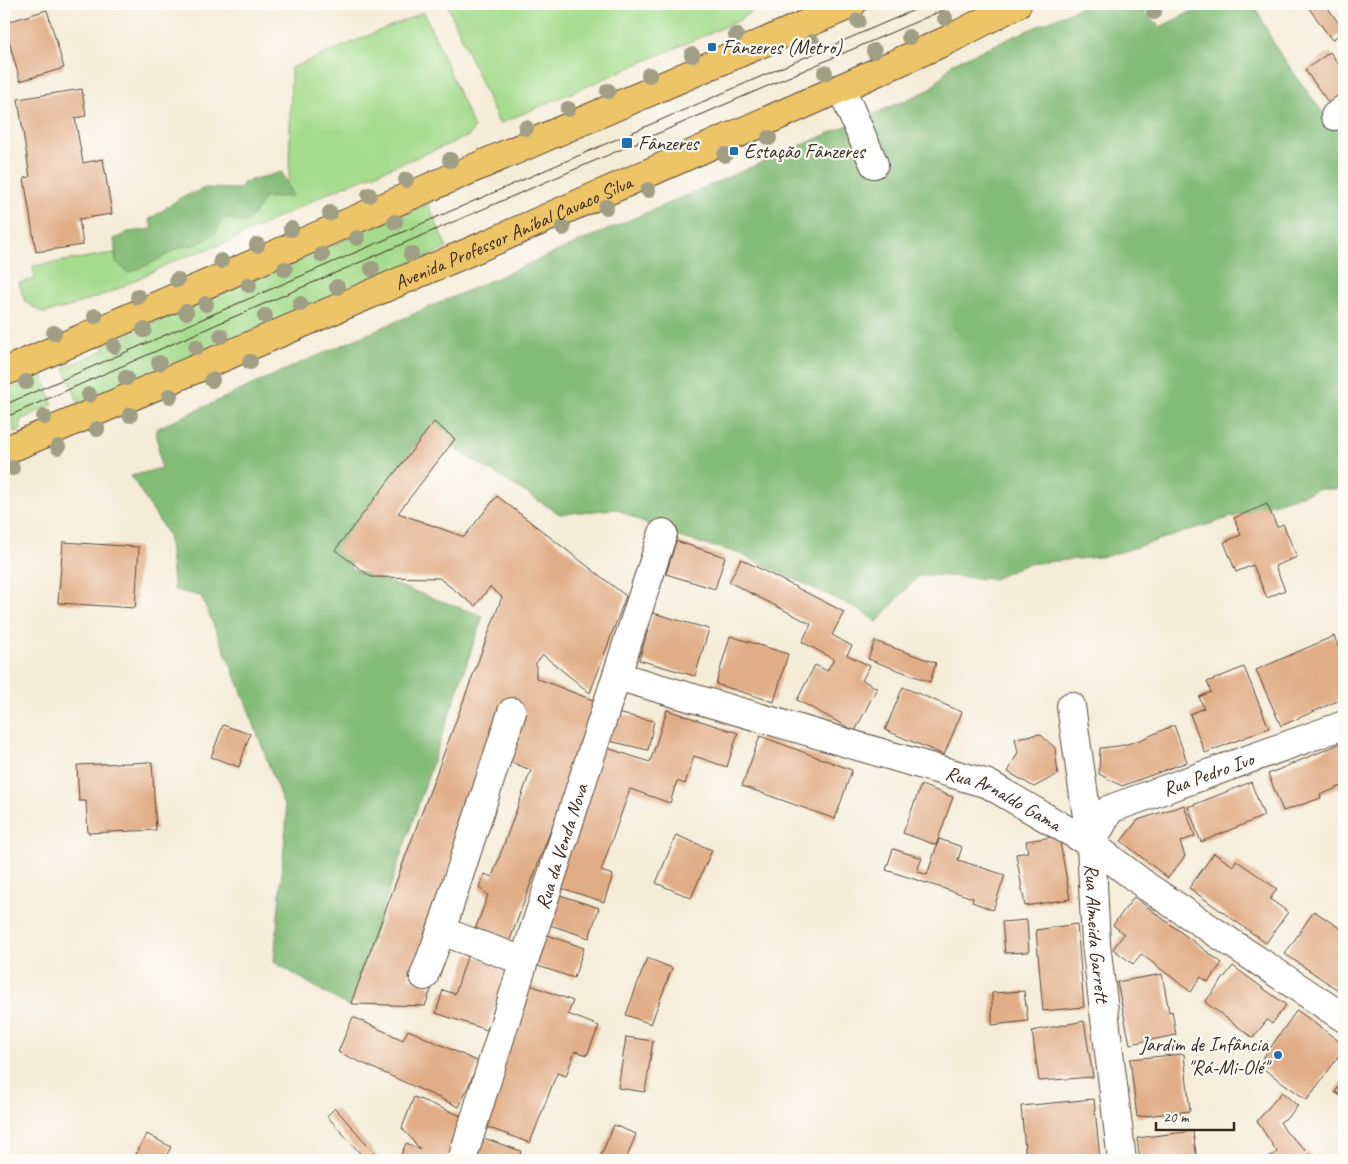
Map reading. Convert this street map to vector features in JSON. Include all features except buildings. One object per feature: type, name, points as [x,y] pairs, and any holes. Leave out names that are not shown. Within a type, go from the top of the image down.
[{"type":"main road","points":[[4,372],[852,4]]},
{"type":"main road","name":"Avenida Professor Aníbal Cavaco Silva","points":[[4,451],[476,248],[841,88],[948,40],[1017,4]]},
{"type":"street","points":[[841,88],[874,164]]},
{"type":"street","name":"Rua da Venda Nova","points":[[462,1160],[524,961],[663,533]]},
{"type":"street","name":"Rua Arnaldo Gama","points":[[617,676],[988,784],[1091,844],[1149,888],[1344,1018]]},
{"type":"street","name":"Rua Almeida Garrett","points":[[1071,706],[1091,844],[1096,944],[1122,1160]]},
{"type":"street","points":[[424,976],[441,931],[512,712]]},
{"type":"street","name":"Rua Pedro Ivo","points":[[1091,844],[1110,809],[1344,725]]},
{"type":"street","points":[[441,931],[524,961]]},
{"type":"green space","points":[[447,4],[757,4],[755,9],[738,21],[499,124]]},
{"type":"green space","points":[[1088,4],[1136,4],[1160,27],[1207,4],[1245,4],[1248,8],[1255,6],[1276,48],[1323,113],[1344,111],[1344,489],[1317,489],[1108,556],[1027,564],[994,579],[918,576],[877,622],[856,608],[738,553],[663,533],[617,509],[560,514],[427,431],[349,568],[483,616],[349,1007],[274,962],[287,814],[240,687],[201,596],[174,590],[168,535],[131,476],[161,468],[156,429],[287,369],[931,89],[953,63]]},
{"type":"green space","points":[[424,12],[474,128],[469,136],[330,192],[230,241],[174,261],[113,291],[66,308],[43,313],[25,302],[19,283],[35,279],[33,266],[114,253],[289,180],[291,68]]},
{"type":"green space","points":[[282,172],[292,196],[264,198],[246,223],[222,217],[217,232],[198,244],[180,247],[154,262],[128,273],[116,261],[114,239],[128,232],[153,229],[149,220],[180,198],[206,188],[240,189],[244,182]]},
{"type":"green space","points":[[428,204],[447,248],[79,404],[64,368],[104,350],[103,345]]},
{"type":"green space","points":[[42,374],[53,405],[20,420],[21,430],[14,432],[9,390]]},
{"type":"tram line","points":[[4,405],[928,4]]},
{"type":"tram line","points":[[4,418],[954,4]]},
{"type":"place","name":"Fânzeres (Metro)","points":[[712,47]]},
{"type":"place","name":"Fânzeres","points":[[627,143]]},
{"type":"place","name":"Estação Fânzeres","points":[[734,151]]},
{"type":"place","name":"Jardim de Infância \"Rá-Mi-Olé\"","points":[[1278,1055]]}]
